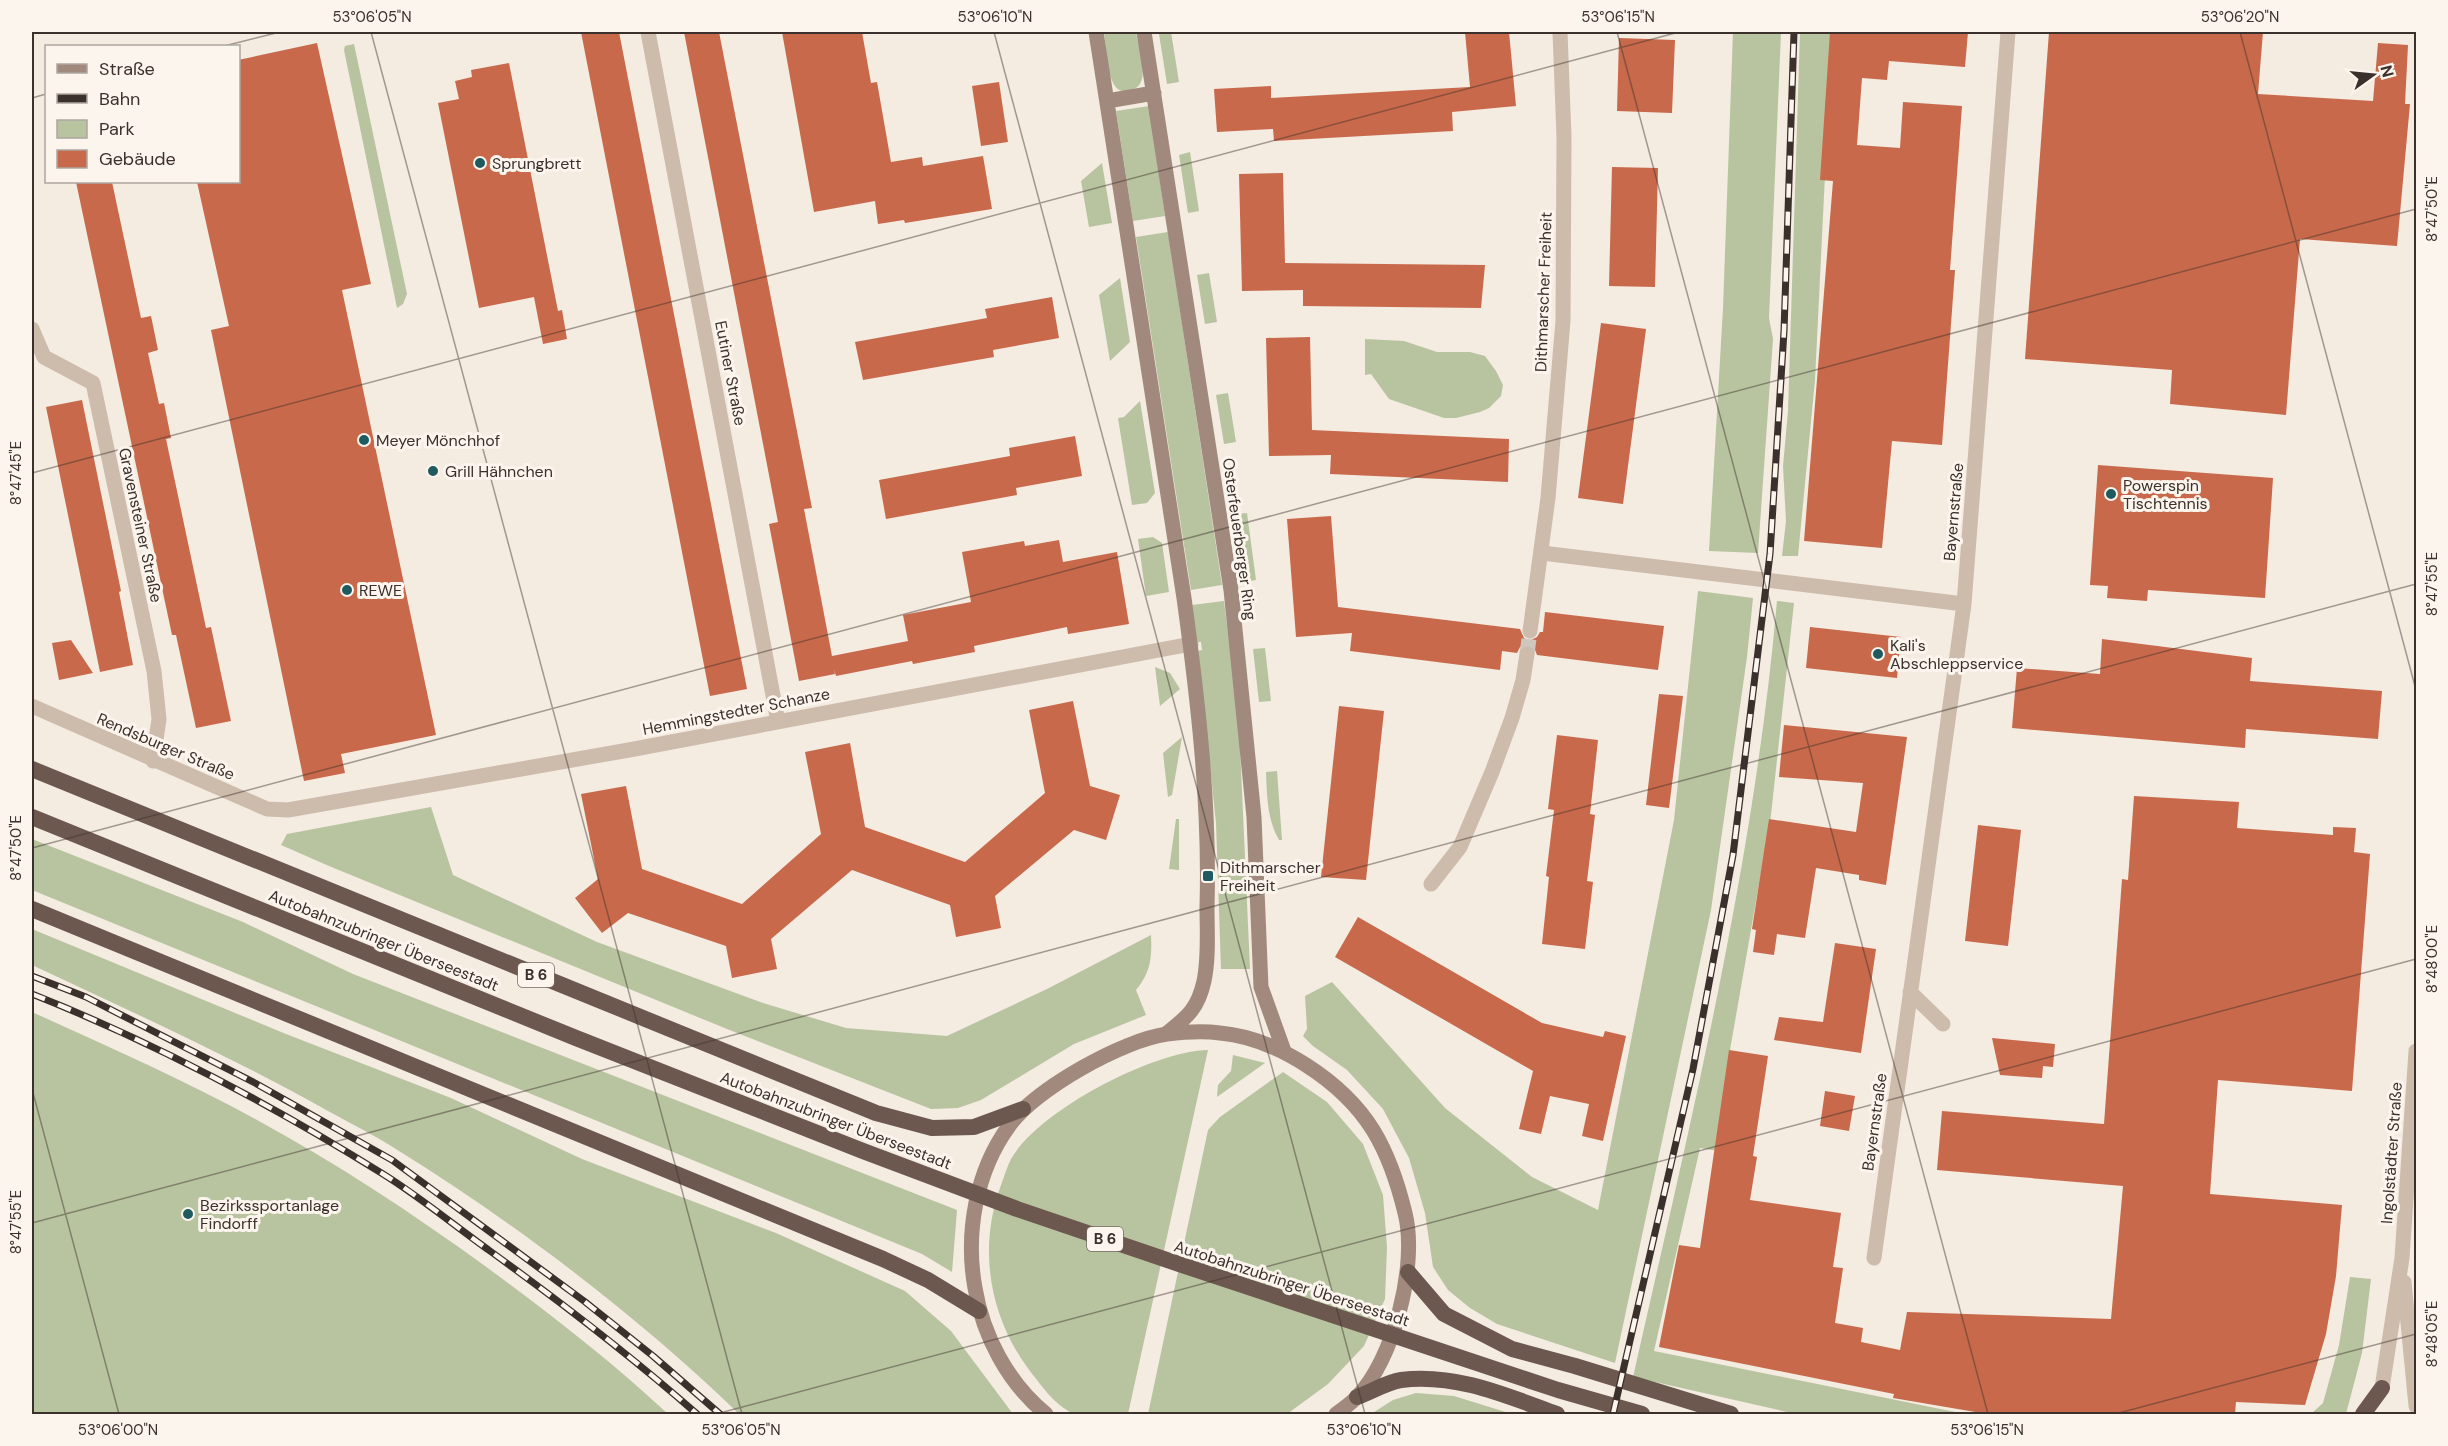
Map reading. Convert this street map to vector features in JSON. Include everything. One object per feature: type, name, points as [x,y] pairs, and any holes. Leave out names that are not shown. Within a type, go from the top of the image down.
[{"type":"highway","name":"B 6","points":[[32,769],[876,1113],[932,1128],[974,1126],[1023,1109]]},
{"type":"highway","name":"Autobahnzubringer Überseestadt","points":[[32,817],[576,1038],[1017,1209],[1558,1390],[1642,1414]]},
{"type":"highway","points":[[32,909],[884,1258],[928,1280],[979,1311]]},
{"type":"highway","points":[[1408,1272],[1444,1314],[1512,1349],[1731,1414]]},
{"type":"highway","points":[[1358,1397],[1399,1380],[1451,1380],[1485,1388],[1557,1414]]},
{"type":"highway","points":[[2363,1414],[2382,1388]]},
{"type":"highway","points":[[2380,1414],[2382,1388]]},
{"type":"main road","points":[[1096,32],[1191,644],[1204,793],[1208,876],[1204,981],[1192,1013],[1166,1034]]},
{"type":"main road","name":"Osterfeuerberger Ring","points":[[1144,32],[1231,590],[1254,817],[1261,987],[1284,1051]]},
{"type":"main road","points":[[1107,101],[1154,93]]},
{"type":"main road","points":[[1046,1414],[1032,1403],[999,1360],[979,1311],[972,1270],[972,1223],[982,1180],[996,1147],[1008,1126],[1023,1109],[1084,1066],[1119,1050],[1166,1034],[1221,1033],[1284,1051],[1337,1088],[1372,1128],[1395,1173],[1407,1222],[1408,1272],[1404,1293],[1392,1335],[1377,1370],[1358,1397],[1336,1414]]},
{"type":"street","name":"Eutiner Straße","points":[[648,32],[778,722]]},
{"type":"street","name":"Dithmarscher Freiheit","points":[[1530,631],[1542,553],[1563,321],[1564,137],[1560,32]]},
{"type":"street","name":"Bayernstraße","points":[[1874,1258],[1964,604],[2008,32]]},
{"type":"street","name":"Gravensteiner Straße","points":[[32,329],[44,357],[93,383],[154,671],[159,719],[153,760]]},
{"type":"street","points":[[1542,553],[1964,604]]},
{"type":"street","name":"Hemmingstedter Schanze","points":[[288,810],[778,722],[1191,644]]},
{"type":"street","points":[[1431,884],[1460,847],[1488,783],[1512,718],[1523,680],[1527,654]]},
{"type":"street","name":"Rendsburger Straße","points":[[32,706],[267,809],[288,810]]},
{"type":"street","points":[[1910,992],[1943,1024]]},
{"type":"street","name":"Ingolstädter Straße","points":[[2382,1388],[2402,1258],[2416,1051]]},
{"type":"street","name":"Ingolstädter Straße","points":[[2402,1258],[2416,1406]]},
{"type":"green space","points":[[1104,32],[1136,32],[1143,73],[1138,87],[1124,91],[1115,86],[1109,68]]},
{"type":"green space","points":[[1171,32],[1179,82],[1167,84],[1159,34]]},
{"type":"green space","points":[[1733,32],[1781,32],[1769,318],[1773,339],[1758,553],[1709,551],[1723,308]]},
{"type":"green space","points":[[1800,32],[1832,32],[1815,380],[1798,556],[1782,556],[1786,521],[1783,466],[1788,411]]},
{"type":"green space","points":[[354,44],[407,294],[403,304],[397,308],[344,50],[345,46]]},
{"type":"green space","points":[[1149,106],[1165,216],[1133,221],[1116,111]]},
{"type":"green space","points":[[1190,152],[1199,211],[1188,213],[1179,155]]},
{"type":"green space","points":[[1102,163],[1112,223],[1089,227],[1081,181]]},
{"type":"green space","points":[[1168,232],[1222,585],[1191,590],[1136,237]]},
{"type":"green space","points":[[1209,273],[1217,322],[1205,324],[1197,275]]},
{"type":"green space","points":[[1120,278],[1130,342],[1110,361],[1099,295]]},
{"type":"green space","points":[[1365,339],[1404,341],[1437,352],[1470,352],[1485,356],[1503,385],[1501,396],[1489,408],[1456,418],[1444,418],[1389,399],[1371,374],[1365,375]]},
{"type":"green space","points":[[1228,393],[1236,442],[1224,444],[1216,395]]},
{"type":"green space","points":[[1140,401],[1155,493],[1147,503],[1132,505],[1118,418],[1124,417]]},
{"type":"green space","points":[[1247,513],[1256,580],[1244,582],[1234,514]]},
{"type":"green space","points":[[1153,537],[1162,543],[1169,592],[1146,596],[1138,539]]},
{"type":"green space","points":[[1698,591],[1753,598],[1747,657],[1711,910],[1615,1363],[1497,1324],[1470,1308],[1448,1290],[1433,1267],[1425,1213],[1409,1158],[1383,1109],[1347,1070],[1303,1036],[1307,1029],[1305,996],[1332,982],[1445,1108],[1532,1177],[1598,1210],[1674,820]]},
{"type":"green space","points":[[1224,601],[1239,724],[1250,969],[1221,969],[1216,823],[1198,651],[1202,650],[1201,642],[1196,642],[1192,605]]},
{"type":"green space","points":[[1777,601],[1794,603],[1771,815],[1730,1050],[1718,1151],[1700,1148],[1654,1351],[1965,1414],[1796,1414],[1633,1377],[1698,1088],[1737,894],[1767,699]]},
{"type":"green space","points":[[1265,648],[1271,701],[1259,702],[1253,649]]},
{"type":"green space","points":[[1155,667],[1170,673],[1180,689],[1160,706]]},
{"type":"green space","points":[[1182,737],[1172,795],[1168,797],[1163,753]]},
{"type":"green space","points":[[1277,771],[1282,840],[1279,840],[1272,824],[1267,799],[1266,772]]},
{"type":"green space","points":[[431,807],[453,875],[597,942],[763,1003],[846,1028],[947,1036],[1047,989],[1151,935],[1150,964],[1136,990],[1146,1015],[1074,1044],[981,1100],[958,1108],[931,1109],[727,1029],[281,845],[287,834]]},
{"type":"green space","points":[[1176,819],[1179,819],[1179,870],[1169,869]]},
{"type":"green space","points":[[32,839],[243,922],[353,974],[957,1210],[952,1272],[922,1254],[32,890]]},
{"type":"green space","points":[[32,929],[286,1034],[451,1098],[582,1159],[776,1233],[905,1291],[951,1331],[1013,1414],[739,1414],[660,1342],[576,1274],[533,1241],[399,1151],[364,1130],[182,1035],[32,965]]},
{"type":"green space","name":"Bezirkssportanlage Findorff","points":[[32,1012],[202,1091],[345,1171],[430,1227],[556,1319],[668,1414],[32,1414]]},
{"type":"green space","points":[[1208,1050],[1128,1414],[1092,1416],[1074,1414],[1053,1399],[1021,1359],[1008,1336],[999,1312],[992,1287],[989,1262],[993,1211],[1001,1185],[1011,1159],[1025,1141],[1045,1122],[1071,1104],[1129,1072],[1185,1053]]},
{"type":"green space","points":[[1233,1055],[1265,1063],[1217,1097],[1218,1085],[1231,1071]]},
{"type":"green space","points":[[1283,1072],[1327,1102],[1363,1144],[1383,1195],[1387,1247],[1385,1299],[1364,1346],[1328,1384],[1287,1414],[1148,1414],[1208,1130],[1220,1117]]},
{"type":"green space","points":[[2350,1277],[2371,1279],[2362,1353],[2346,1414],[2311,1414],[2323,1403],[2339,1345]]},
{"type":"green space","points":[[1416,1393],[1454,1396],[1512,1414],[1371,1414],[1393,1400]]},
{"type":"building","points":[[581,32],[619,32],[747,689],[710,696]]},
{"type":"building","points":[[684,32],[719,32],[812,508],[804,509],[832,656],[908,641],[903,615],[971,602],[962,552],[1024,541],[1025,546],[1059,540],[1063,562],[1117,552],[1129,624],[1068,634],[1067,627],[974,646],[975,652],[913,664],[912,661],[836,676],[834,669],[835,674],[799,681],[769,524],[778,522]]},
{"type":"building","points":[[782,32],[862,32],[871,83],[877,82],[891,162],[922,157],[923,166],[983,156],[992,209],[905,223],[904,220],[878,224],[875,201],[814,212]]},
{"type":"building","points":[[1465,32],[1509,32],[1516,106],[1452,112],[1453,131],[1274,141],[1273,129],[1217,132],[1214,89],[1271,86],[1271,98],[1470,87]]},
{"type":"building","points":[[1830,32],[1968,32],[1965,67],[1889,61],[1887,80],[1862,78],[1857,145],[1900,148],[1903,102],[1962,106],[1950,270],[1955,270],[1942,445],[1892,441],[1882,548],[1804,541],[1833,181],[1820,180]]},
{"type":"building","points":[[2049,32],[2263,32],[2258,94],[2373,101],[2378,43],[2408,45],[2405,104],[2410,104],[2397,246],[2300,239],[2286,415],[2170,404],[2172,370],[2025,359]]},
{"type":"building","points":[[1619,38],[1675,40],[1672,113],[1617,111]]},
{"type":"building","points":[[317,43],[371,284],[342,290],[436,735],[341,754],[345,773],[304,781],[211,330],[229,326],[197,183],[240,183],[240,60]]},
{"type":"building","points":[[509,63],[558,311],[562,310],[567,339],[543,344],[534,297],[479,308],[438,103],[459,99],[455,81],[472,77],[471,70]]},
{"type":"building","points":[[999,82],[1008,142],[981,146],[972,86]]},
{"type":"building","points":[[1612,167],[1658,168],[1655,287],[1609,286]]},
{"type":"building","points":[[1283,173],[1285,263],[1485,265],[1481,308],[1303,306],[1303,290],[1242,291],[1239,174]]},
{"type":"building","points":[[76,183],[112,183],[141,318],[151,316],[158,350],[148,353],[159,404],[164,403],[171,438],[166,439],[206,628],[211,627],[231,721],[196,728],[176,635],[172,635]]},
{"type":"building","points":[[1052,297],[1059,338],[993,350],[994,357],[863,380],[855,342],[987,318],[985,309]]},
{"type":"building","points":[[1601,323],[1646,329],[1623,504],[1578,498]]},
{"type":"building","points":[[1310,337],[1312,430],[1509,439],[1508,482],[1330,474],[1331,455],[1269,456],[1266,338]]},
{"type":"building","points":[[82,400],[121,591],[119,592],[133,665],[100,672],[46,407]]},
{"type":"building","points":[[1075,436],[1082,476],[1016,488],[1017,495],[886,519],[879,480],[1010,456],[1009,448]]},
{"type":"building","points":[[2098,465],[2273,478],[2265,598],[2148,590],[2147,601],[2107,598],[2108,586],[2090,585]]},
{"type":"building","points":[[1331,516],[1338,607],[1520,629],[1524,638],[1529,641],[1543,632],[1545,612],[1664,626],[1658,670],[1537,655],[1534,647],[1528,644],[1520,647],[1517,653],[1502,651],[1500,670],[1350,651],[1352,633],[1296,637],[1287,519]]},
{"type":"building","points":[[1810,627],[1901,637],[1897,678],[1806,668]]},
{"type":"building","points":[[2102,639],[2252,658],[2250,681],[2382,691],[2378,739],[2246,729],[2245,748],[2012,728],[2017,668],[2100,674]]},
{"type":"building","points":[[71,640],[93,673],[59,680],[52,643]]},
{"type":"building","points":[[1659,694],[1683,696],[1669,808],[1646,805]]},
{"type":"building","points":[[1073,701],[1090,786],[1120,795],[1106,840],[1074,830],[995,896],[1001,928],[956,937],[950,905],[852,870],[771,939],[777,969],[732,978],[726,946],[628,913],[602,933],[575,898],[598,879],[581,794],[626,786],[642,869],[742,904],[821,834],[805,752],[850,743],[865,827],[965,862],[1045,793],[1029,710]]},
{"type":"building","points":[[1339,706],[1384,711],[1366,880],[1321,877]]},
{"type":"building","points":[[1784,725],[1907,737],[1886,885],[1859,880],[1859,875],[1816,868],[1805,938],[1777,934],[1774,955],[1753,952],[1756,930],[1752,929],[1769,819],[1856,832],[1863,783],[1779,777]]},
{"type":"building","points":[[1557,735],[1598,740],[1590,814],[1595,815],[1587,881],[1593,882],[1585,949],[1542,944],[1549,877],[1546,876],[1554,810],[1548,809]]},
{"type":"building","points":[[2134,796],[2239,802],[2237,828],[2333,835],[2333,827],[2356,828],[2354,852],[2370,854],[2352,1091],[2218,1080],[2210,1194],[2342,1205],[2336,1276],[2326,1334],[2305,1405],[2236,1402],[2235,1414],[1987,1414],[1893,1398],[1894,1394],[1659,1347],[1679,1245],[1700,1248],[1729,1050],[1768,1056],[1753,1156],[1757,1157],[1750,1200],[1841,1213],[1833,1267],[1843,1268],[1835,1323],[1863,1328],[1861,1342],[1900,1350],[1907,1312],[2111,1319],[2123,1186],[1937,1170],[1942,1111],[2104,1124],[2122,879],[2128,880]]},
{"type":"building","points":[[1978,825],[2021,830],[2008,946],[1965,941]]},
{"type":"building","points":[[1358,917],[1542,1023],[1603,1037],[1605,1031],[1626,1036],[1603,1141],[1582,1136],[1589,1104],[1550,1096],[1541,1134],[1519,1129],[1533,1071],[1335,957]]},
{"type":"building","points":[[1835,943],[1876,949],[1861,1053],[1774,1040],[1779,1017],[1823,1022]]},
{"type":"building","points":[[1992,1038],[2055,1044],[2053,1067],[2043,1066],[2042,1078],[2000,1075]]},
{"type":"building","points":[[1825,1091],[1855,1096],[1849,1131],[1820,1126]]},
{"type":"tunnel","points":[[1527,654],[1530,631]]},
{"type":"railway","points":[[1613,1414],[1693,1069],[1733,855],[1770,554],[1784,331],[1794,32]]},
{"type":"railway","points":[[32,976],[86,997],[255,1083],[392,1160],[584,1301],[720,1414]]},
{"type":"railway","points":[[32,994],[122,1033],[211,1076],[383,1174],[570,1310],[697,1414]]},
{"type":"place","name":"Sprungbrett","points":[[480,163]]},
{"type":"place","name":"Meyer Mönchhof","points":[[364,440]]},
{"type":"place","name":"Grill Hähnchen","points":[[433,471]]},
{"type":"place","name":"Powerspin Tischtennis","points":[[2111,494]]},
{"type":"place","name":"REWE","points":[[347,590]]},
{"type":"place","name":"Kali's Abschleppservice","points":[[1878,654]]},
{"type":"place","name":"Dithmarscher Freiheit","points":[[1208,876]]},
{"type":"place","name":"Bezirkssportanlage Findorff","points":[[188,1214]]}]
